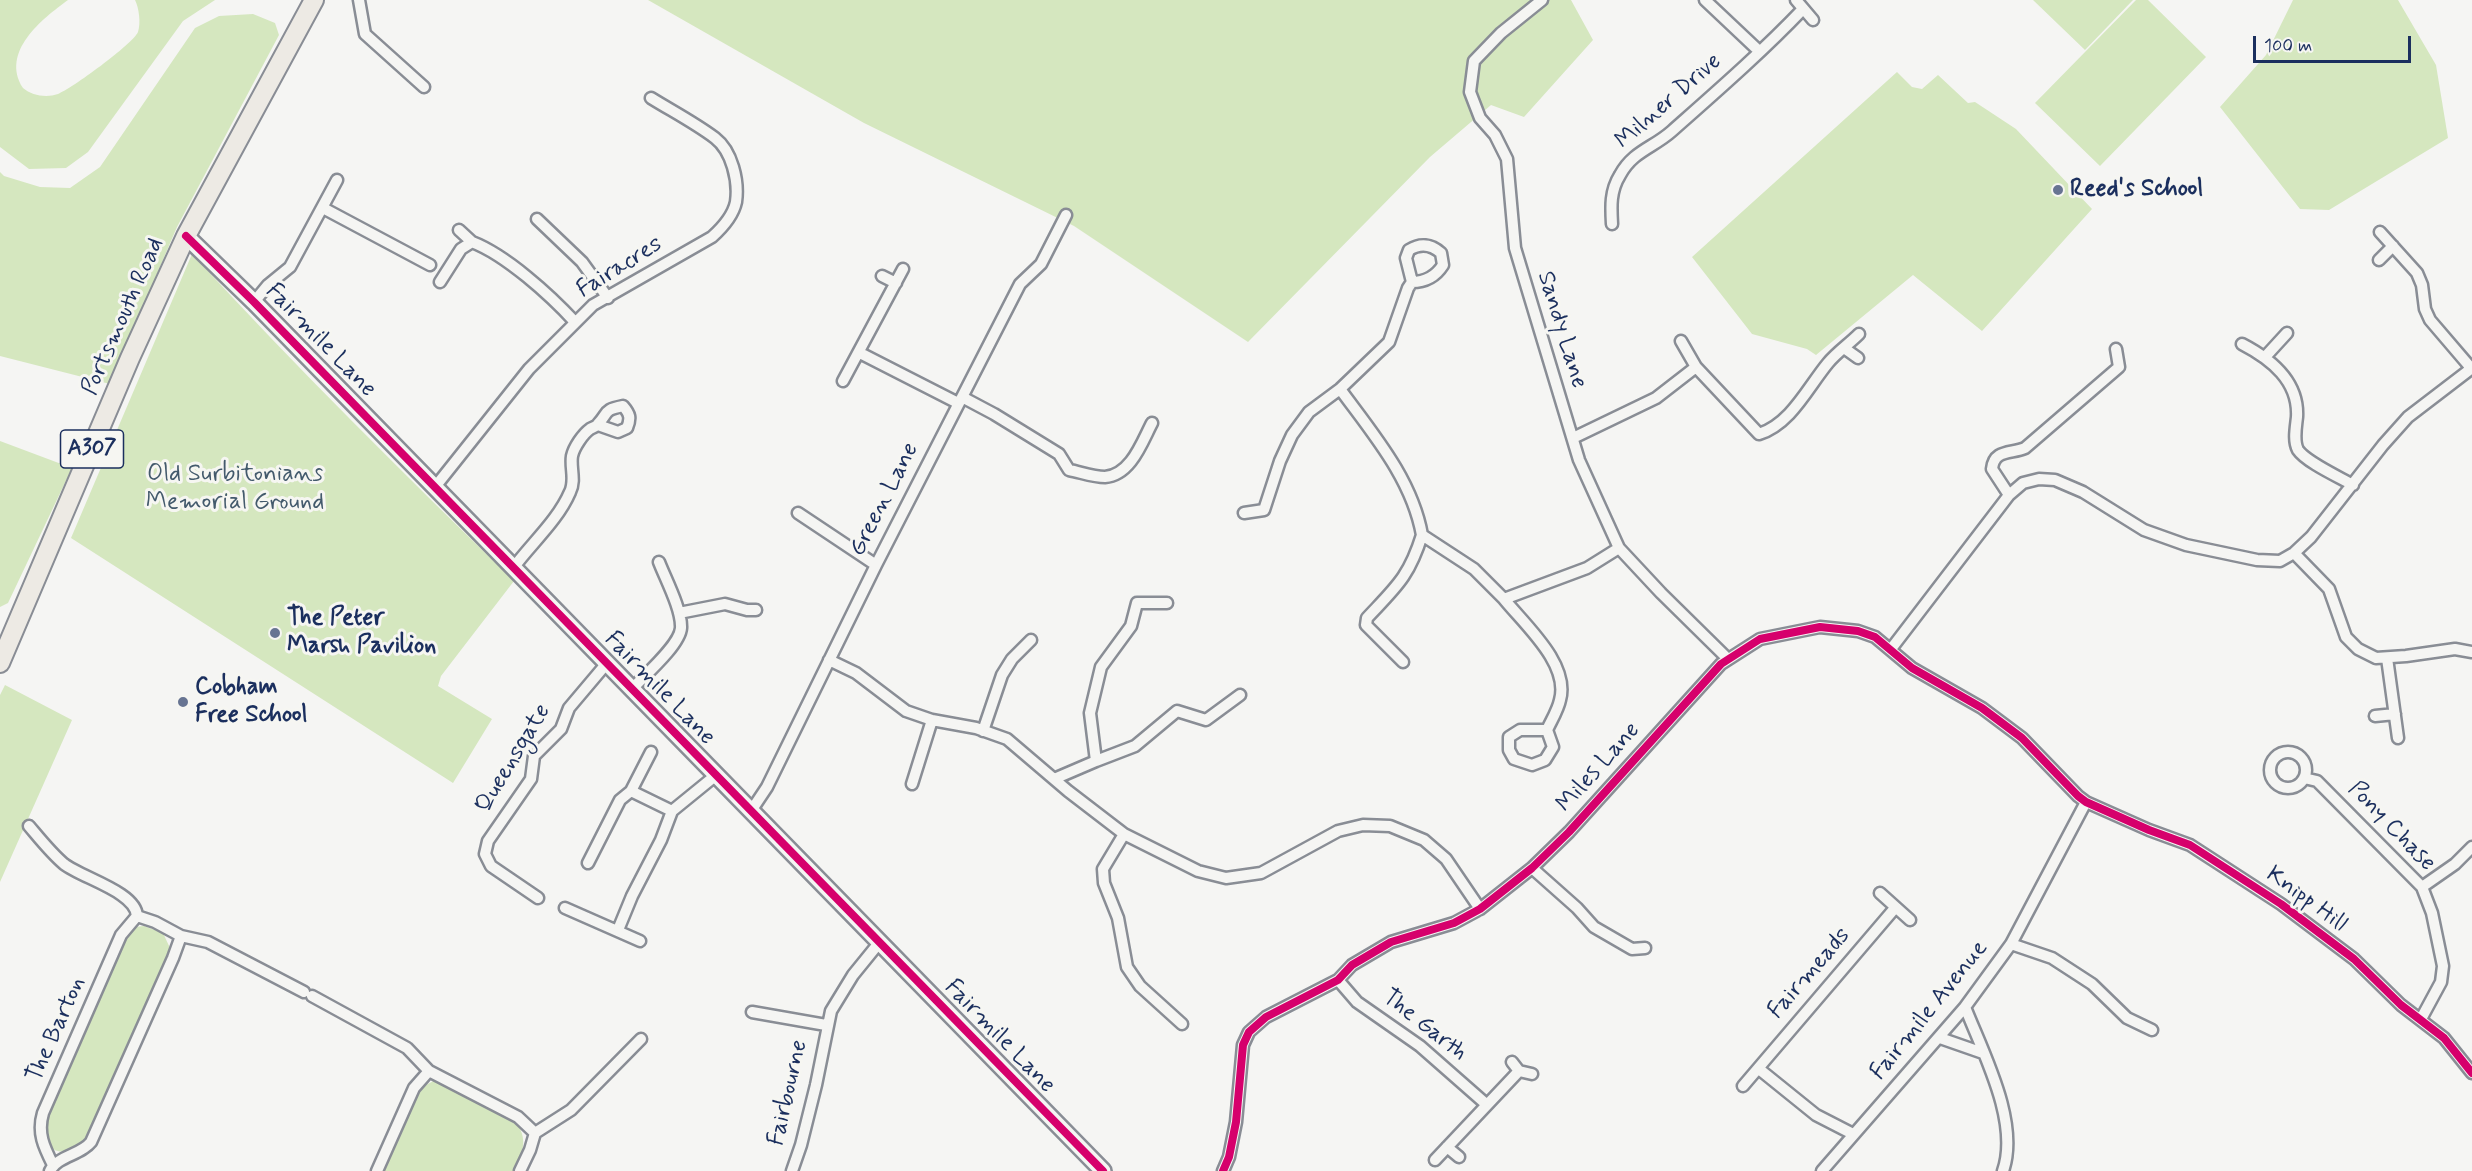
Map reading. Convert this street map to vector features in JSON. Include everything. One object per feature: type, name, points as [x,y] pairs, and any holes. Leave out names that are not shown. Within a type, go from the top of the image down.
[{"type":"main road","name":"Portsmouth Road","points":[[0,663],[130,358],[186,236],[314,0]]},
{"type":"street","points":[[359,0],[365,34],[424,87]]},
{"type":"street","name":"Sandy Lane","points":[[1542,0],[1501,33],[1474,61],[1470,92],[1480,118],[1495,135],[1507,159],[1515,248],[1579,460],[1620,548],[1661,593],[1728,659]]},
{"type":"street","name":"Milner Drive","points":[[1705,0],[1759,51]]},
{"type":"street","name":"Milner Drive","points":[[1612,224],[1611,198],[1619,176],[1633,158],[1669,134],[1759,51],[1800,4],[1813,20]]},
{"type":"street","name":"Fairacres","points":[[435,487],[529,369],[593,305],[712,237],[725,224],[735,203],[736,180],[730,157],[716,139],[651,98]]},
{"type":"street","points":[[254,302],[268,285],[290,267],[337,180]]},
{"type":"street","points":[[323,208],[430,265]]},
{"type":"street","name":"Green Lane","points":[[751,811],[767,787],[876,565],[1020,284],[1038,270],[1066,214]]},
{"type":"street","points":[[537,219],[582,262],[608,297]]},
{"type":"street","points":[[459,230],[472,242],[489,249],[558,304],[575,322]]},
{"type":"street","points":[[1891,649],[2009,495],[2023,483],[2040,479],[2055,480],[2084,492],[2144,530],[2186,545],[2271,561],[2286,559],[2294,553],[2311,537],[2383,445],[2409,417],[2472,368],[2430,320],[2425,309],[2420,279],[2413,267],[2380,232]]},
{"type":"street","name":"Fairmile Lane","points":[[186,236],[254,302],[514,567],[1103,1171]]},
{"type":"street","points":[[440,282],[461,249],[472,242]]},
{"type":"street","points":[[2379,260],[2393,246]]},
{"type":"street","points":[[843,381],[903,269]]},
{"type":"street","points":[[882,276],[896,283]]},
{"type":"street","points":[[1244,513],[1264,510],[1280,461],[1292,435],[1309,412],[1340,389],[1389,342],[1412,282]]},
{"type":"street","points":[[2265,357],[2287,333]]},
{"type":"street","points":[[1681,341],[1696,367],[1759,434],[1770,430],[1803,399],[1828,362],[1859,334]]},
{"type":"street","points":[[2242,344],[2265,357],[2278,368],[2293,389],[2297,408],[2295,439],[2297,449],[2304,456],[2353,485]]},
{"type":"street","points":[[1844,348],[1858,358]]},
{"type":"street","points":[[2009,495],[1992,469],[1998,456],[2006,451],[2025,448],[2118,367],[2116,349]]},
{"type":"street","points":[[860,353],[994,414],[1059,454],[1069,470],[1103,477],[1115,474],[1126,467],[1152,423]]},
{"type":"street","points":[[1573,438],[1656,398],[1696,367]]},
{"type":"street","points":[[1340,389],[1375,435],[1403,480],[1418,513],[1422,536],[1415,558],[1404,579],[1367,618],[1366,625],[1403,662]]},
{"type":"street","points":[[514,567],[550,522],[570,492],[574,479],[572,455],[579,441],[590,428],[598,425]]},
{"type":"street","points":[[798,513],[876,565]]},
{"type":"street","points":[[1422,536],[1474,569],[1504,599],[1552,658],[1561,676],[1561,700],[1547,730]]},
{"type":"street","points":[[1504,599],[1587,568],[1620,548]]},
{"type":"street","points":[[2294,553],[2329,589],[2346,637],[2358,649],[2376,658],[2455,649],[2472,652]]},
{"type":"street","points":[[632,688],[677,641],[681,629],[679,613],[659,562]]},
{"type":"street","points":[[1096,760],[1090,713],[1101,667],[1131,626],[1137,603],[1167,603]]},
{"type":"street","points":[[679,613],[725,604],[756,610]]},
{"type":"street","name":"Miles Lane","points":[[1223,1171],[1233,1139],[1244,1045],[1249,1032],[1266,1017],[1338,980],[1352,965],[1391,942],[1454,923],[1479,909],[1532,868],[1569,832],[1659,731],[1728,659],[1760,639],[1820,627],[1858,631],[1875,638],[1912,668],[1982,708],[2022,738],[2086,802]]},
{"type":"street","points":[[983,731],[1002,675],[1011,659],[1031,640]]},
{"type":"street","points":[[2387,658],[2398,738]]},
{"type":"street","points":[[829,660],[856,673],[906,711],[1007,739],[1124,834],[1198,872],[1226,878],[1261,873],[1338,831],[1362,825],[1390,826],[1424,840],[1446,859],[1479,909]]},
{"type":"street","name":"Queensgate","points":[[538,897],[490,866],[485,854],[488,841],[531,779],[534,756],[561,729],[569,708],[607,663]]},
{"type":"street","points":[[1054,779],[1135,746],[1177,711],[1206,720],[1240,695]]},
{"type":"street","points":[[2375,716],[2394,714]]},
{"type":"street","points":[[912,784],[932,720]]},
{"type":"street","points":[[588,863],[620,800],[631,791],[651,752]]},
{"type":"street","points":[[618,930],[632,896],[661,840],[672,811],[716,776]]},
{"type":"street","name":"Pony Chase","points":[[2304,778],[2317,781],[2422,887],[2432,914],[2443,966],[2441,982],[2421,1019]]},
{"type":"street","points":[[631,791],[672,811]]},
{"type":"street","name":"Fairmile Avenue","points":[[1822,1171],[1940,1038],[2011,944],[2086,802]]},
{"type":"street","name":"Knipp Hill","points":[[2086,802],[2149,830],[2190,845],[2222,865],[2354,959],[2401,1005],[2444,1038],[2472,1072]]},
{"type":"street","points":[[29,826],[51,852],[67,866],[134,904],[137,916],[155,922],[181,936],[208,942],[308,994],[407,1048],[429,1071],[518,1117],[535,1133]]},
{"type":"street","points":[[1124,834],[1102,869],[1104,884],[1118,918],[1127,967],[1140,986],[1182,1024]]},
{"type":"street","points":[[2422,887],[2455,864],[2472,847]]},
{"type":"street","points":[[1532,868],[1577,908],[1594,927],[1632,949],[1645,948]]},
{"type":"street","points":[[1880,893],[1910,920]]},
{"type":"street","points":[[565,908],[640,941]]},
{"type":"street","name":"Fairmeads","points":[[1743,1086],[1895,908]]},
{"type":"street","name":"The Barton","points":[[137,916],[122,935],[43,1113],[40,1133],[52,1168],[83,1150],[96,1134],[181,936]]},
{"type":"street","name":"Fairbourne","points":[[792,1171],[816,1085],[826,1024],[831,1011],[854,975],[879,943]]},
{"type":"street","points":[[2011,944],[2052,958],[2092,984],[2127,1018],[2152,1030]]},
{"type":"street","name":"The Garth","points":[[1338,980],[1357,1002],[1420,1046],[1486,1104]]},
{"type":"street","points":[[1965,1007],[2003,1107],[2007,1158],[2003,1171]]},
{"type":"street","name":"Fairbourne","points":[[752,1012],[826,1024]]},
{"type":"street","points":[[1940,1038],[1983,1053]]},
{"type":"street","points":[[520,1171],[535,1133],[571,1110],[641,1039]]},
{"type":"street","points":[[1435,1160],[1486,1104],[1515,1066],[1532,1074]]},
{"type":"street","points":[[1759,1069],[1816,1115],[1853,1134]]},
{"type":"street","points":[[377,1171],[414,1089],[429,1071]]},
{"type":"street","points":[[1447,1147],[1459,1157]]},
{"type":"green space","points":[[0,0],[68,0],[36,27],[20,49],[17,75],[23,88],[31,93],[44,96],[58,94],[75,84],[114,56],[134,38],[139,24],[135,0],[215,0],[183,21],[88,152],[66,168],[29,169],[0,147]]},
{"type":"green space","points":[[648,0],[1571,0],[1593,40],[1524,117],[1491,105],[1430,157],[1248,342],[1074,226],[864,123]]},
{"type":"green space","points":[[2033,0],[2133,0],[2085,50]]},
{"type":"green space","points":[[2136,0],[2148,0],[2206,57],[2100,166],[2035,103]]},
{"type":"green space","points":[[2293,0],[2398,0],[2436,65],[2448,138],[2329,210],[2300,209],[2220,107],[2266,55]]},
{"type":"green space","points":[[253,14],[275,23],[279,35],[177,227],[110,384],[0,356],[0,172],[4,176],[40,187],[70,188],[100,167],[195,28],[219,16]]},
{"type":"green space","points":[[1897,72],[1912,87],[1922,89],[1938,75],[1968,103],[1975,102],[2016,129],[2092,209],[1982,331],[1913,275],[1816,355],[1807,349],[1752,334],[1692,257]]},
{"type":"green space","name":"Old Surbitonians Memorial Ground","points":[[192,254],[351,420],[514,581],[441,676],[438,686],[492,719],[453,783],[71,538]]},
{"type":"green space","points":[[0,441],[72,468],[8,603],[0,607]]},
{"type":"green space","points":[[5,685],[72,720],[0,882],[0,695]]},
{"type":"green space","points":[[144,926],[163,933],[170,948],[169,957],[85,1143],[65,1151],[55,1150],[46,1143],[44,1123],[125,937],[135,927]]},
{"type":"green space","points":[[435,1080],[445,1082],[512,1118],[523,1137],[521,1157],[515,1171],[381,1171],[419,1089]]},
{"type":"cycle path","points":[[186,236],[254,302],[1103,1171]]},
{"type":"cycle path","points":[[1223,1171],[1229,1157],[1236,1122],[1243,1045],[1249,1032],[1266,1017],[1338,980],[1352,965],[1391,942],[1454,923],[1480,909],[1532,868],[1569,832],[1721,664],[1760,639],[1820,627],[1858,631],[1875,637],[1912,668],[1982,708],[2022,738],[2086,802],[2149,830],[2190,845],[2281,904],[2354,959],[2401,1005],[2444,1038],[2472,1073]]},
{"type":"place","name":"Reed's School","points":[[2058,190]]},
{"type":"place","name":"The Peter Marsh Pavilion","points":[[275,633]]},
{"type":"place","name":"Cobham Free School","points":[[183,702]]}]
